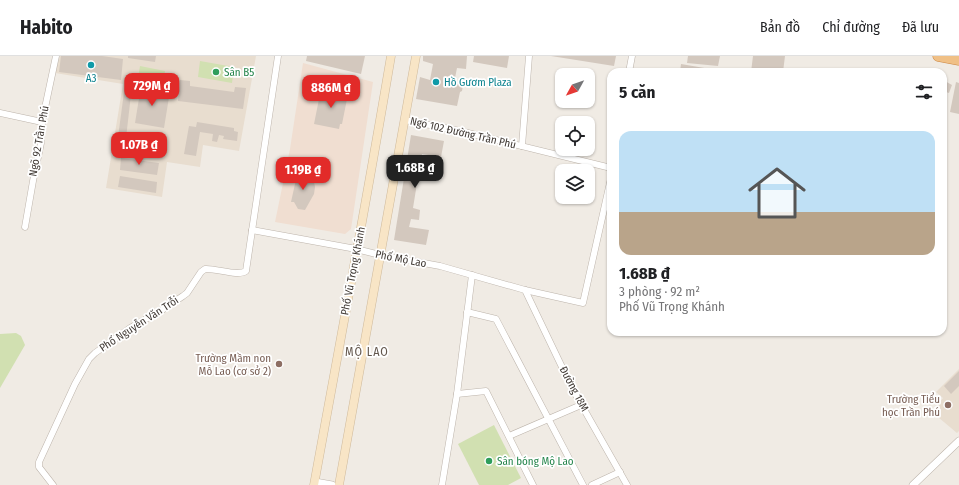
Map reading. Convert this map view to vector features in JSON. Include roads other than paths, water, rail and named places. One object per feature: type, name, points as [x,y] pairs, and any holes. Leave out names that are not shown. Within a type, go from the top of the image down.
[{"type":"highway","points":[[938,56],[959,60]]},
{"type":"main road","name":"Phố Vũ Trọng Khánh","points":[[314,483],[356,249],[366,202],[391,56]]},
{"type":"main road","points":[[339,485],[416,56]]},
{"type":"street","name":"Ngõ 92 Trần Phú","points":[[25,227],[41,143],[42,122],[56,56]]},
{"type":"street","name":"Phố Nguyễn Văn Trỗi","points":[[53,485],[39,467],[39,462],[75,384],[89,359],[95,352],[130,328],[184,296],[201,272],[205,269],[243,274],[246,271],[278,56]]},
{"type":"street","name":"Ngõ 102 Đường Trần Phú","points":[[522,146],[529,56]]},
{"type":"street","points":[[630,68],[632,56]]},
{"type":"street","points":[[0,113],[42,122]]},
{"type":"street","name":"Ngõ 102 Đường Trần Phú","points":[[404,120],[460,131],[607,167]]},
{"type":"street","name":"Phố Mộ Lao","points":[[252,230],[440,266],[525,290],[583,304],[607,196]]},
{"type":"street","points":[[442,485],[457,394],[472,275]]},
{"type":"street","name":"Đường 18M","points":[[525,290],[573,390],[627,485]]},
{"type":"street","points":[[467,312],[496,319],[583,485]]},
{"type":"street","points":[[457,394],[486,391],[533,485]]},
{"type":"street","points":[[509,436],[581,405]]},
{"type":"street","points":[[913,485],[959,441]]},
{"type":"street","points":[[592,485],[620,472]]},
{"type":"street","points":[[314,483],[332,485]]},
{"type":"place","name":"A3","points":[[91,65]]},
{"type":"place","name":"Sân B5","points":[[216,72]]},
{"type":"place","name":"Hồ Gươm Plaza","points":[[436,82]]},
{"type":"place","name":"Trường Mầm non Mỗ Lao (cơ sở 2)","points":[[279,364]]},
{"type":"place","name":"Trường Tiểu học Trần Phú","points":[[948,405]]},
{"type":"place","name":"Sân bóng Mộ Lao","points":[[489,461]]},
{"type":"district","name":"MỘ LAO","points":[[367,352]]}]
